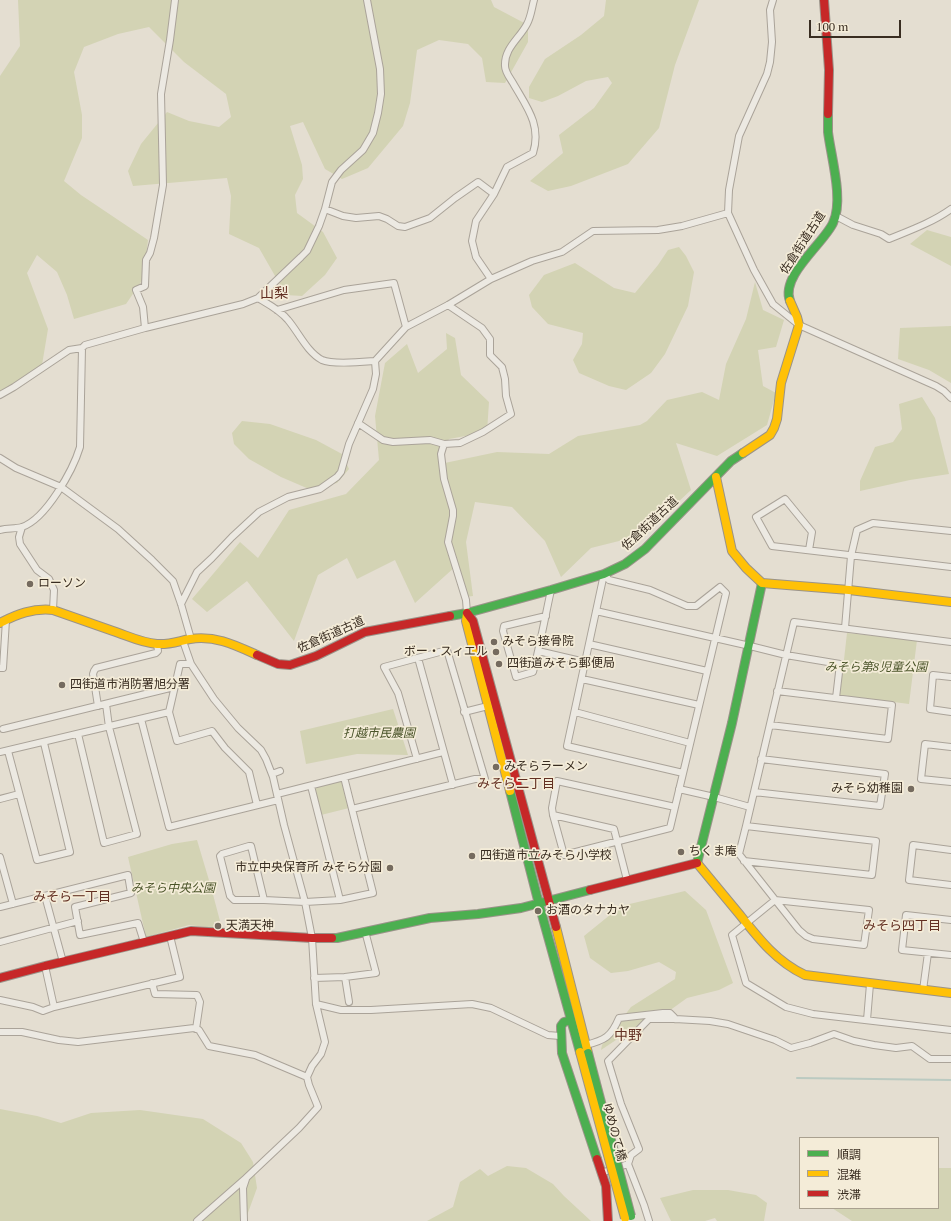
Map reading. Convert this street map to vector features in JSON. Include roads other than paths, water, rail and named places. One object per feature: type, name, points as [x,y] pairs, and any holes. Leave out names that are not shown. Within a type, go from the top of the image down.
[{"type":"street","points":[[0,395],[69,350],[82,348],[85,345],[145,328],[243,304],[258,298],[307,252],[325,209],[332,182],[341,170],[363,150],[373,133],[380,104],[380,69],[367,0]]},
{"type":"street","points":[[491,279],[476,257],[472,241],[476,221],[494,194],[508,167],[533,153],[536,144],[536,135],[532,116],[505,68],[509,48],[528,23],[534,0]]},
{"type":"street","points":[[773,0],[770,10],[772,42],[771,58],[767,74],[739,136],[729,190],[728,213],[754,270],[774,304],[799,325],[936,386],[951,398]]},
{"type":"street","name":"佐倉街道古道","points":[[3,621],[21,612],[29,610],[53,610],[142,641],[157,644],[175,644],[187,640],[208,638],[228,642],[278,664],[290,665],[316,656],[366,632],[466,613],[604,574],[625,564],[645,549],[731,461],[770,435],[777,419],[781,384],[799,325],[789,298],[791,281],[796,272],[833,224],[836,216],[836,186],[828,131],[829,70],[824,0]]},
{"type":"street","points":[[145,328],[143,307],[136,290],[145,286],[146,260],[154,238],[163,185],[161,94],[175,1]]},
{"type":"street","points":[[325,209],[343,216],[356,218],[379,216],[398,226],[405,227],[430,218],[478,182],[494,194]]},
{"type":"street","points":[[836,216],[853,225],[881,234],[889,239],[923,225],[943,215],[951,209]]},
{"type":"street","points":[[258,298],[277,310],[287,319],[310,349],[322,360],[329,362],[351,363],[375,361],[406,327],[448,305],[491,279],[532,261],[562,252],[593,231],[658,230],[689,224],[728,213]]},
{"type":"street","points":[[277,310],[344,290],[394,283],[406,327]]},
{"type":"street","points":[[358,423],[383,440],[393,442],[430,440],[444,444],[460,443],[483,432],[511,414],[506,396],[505,379],[502,367],[490,355],[490,339],[482,328],[448,305]]},
{"type":"street","points":[[0,530],[22,527],[42,513],[61,487],[73,464],[80,447],[82,348]]},
{"type":"street","points":[[181,604],[197,572],[259,512],[288,497],[320,488],[341,472],[349,444],[373,389],[376,374],[375,361]]},
{"type":"street","points":[[444,444],[441,454],[444,478],[453,510],[448,542],[466,600],[466,621],[539,904],[571,1020],[584,1050]]},
{"type":"street","points":[[0,458],[16,468],[61,487],[118,529],[152,560],[172,581],[181,604],[191,664],[214,699],[238,728],[260,750],[266,759],[272,774],[305,902],[312,938],[316,1004],[323,1028],[325,1042],[321,1054],[312,1066],[307,1077],[318,1107],[299,1128],[246,1178],[197,1221]]},
{"type":"street","points":[[716,477],[732,551],[734,555],[762,583],[849,590],[951,602]]},
{"type":"street","points":[[809,550],[812,532],[785,499],[756,517],[772,546],[951,567]]},
{"type":"street","points":[[845,628],[851,556],[857,530],[873,523],[951,531]]},
{"type":"street","points":[[22,527],[19,537],[20,544],[37,570],[49,579],[54,590],[53,610]]},
{"type":"street","points":[[604,574],[567,746],[683,772]]},
{"type":"street","points":[[604,574],[608,580],[650,590],[687,606],[696,606],[720,587],[726,593],[670,828],[564,855],[552,808],[557,782],[675,807]]},
{"type":"street","points":[[697,864],[750,646],[762,583]]},
{"type":"street","points":[[546,616],[504,626],[503,631],[516,677],[533,672],[546,616],[551,590]]},
{"type":"street","points":[[596,611],[786,655],[840,664],[836,698]]},
{"type":"street","points":[[466,613],[473,621],[548,902],[584,1050]]},
{"type":"street","points":[[0,668],[3,668],[3,621]]},
{"type":"street","points":[[951,642],[794,622],[739,854],[776,900],[799,930],[806,936],[813,939],[864,945],[869,910],[776,900],[732,935],[746,983],[786,1007],[813,1014],[951,1030]]},
{"type":"street","points":[[98,706],[93,674],[96,668],[156,653],[158,651],[157,644]]},
{"type":"street","points":[[589,644],[707,671]]},
{"type":"street","points":[[352,809],[475,779],[485,778],[464,712],[447,650],[384,667],[398,693],[417,759]]},
{"type":"street","points":[[538,651],[585,662]]},
{"type":"street","points":[[418,658],[453,785]]},
{"type":"street","points":[[191,664],[180,664],[169,712],[177,741],[212,731],[225,748],[249,772],[257,805]]},
{"type":"street","points":[[951,677],[933,675],[930,709],[951,712]]},
{"type":"street","points":[[582,679],[699,705]]},
{"type":"street","points":[[3,729],[174,687]]},
{"type":"street","points":[[770,725],[888,739],[892,705],[777,691]]},
{"type":"street","points":[[78,734],[104,843],[137,834],[109,727],[106,704]]},
{"type":"street","points":[[464,712],[488,706]]},
{"type":"street","points":[[0,752],[44,743],[169,712]]},
{"type":"street","points":[[575,712],[690,743]]},
{"type":"street","points":[[141,719],[169,827],[257,805],[311,786],[443,752]]},
{"type":"street","points":[[8,751],[37,860],[70,852],[44,743]]},
{"type":"street","points":[[951,747],[925,744],[921,778],[951,782]]},
{"type":"street","points":[[754,792],[880,806],[885,774],[761,760]]},
{"type":"street","points":[[272,774],[280,772]]},
{"type":"street","points":[[264,900],[251,846],[222,854],[220,856],[232,899],[240,901],[264,900],[305,902],[340,900],[373,893],[344,777]]},
{"type":"street","points":[[311,786],[340,900]]},
{"type":"street","points":[[679,789],[750,807]]},
{"type":"street","points":[[0,799],[19,794]]},
{"type":"street","points":[[553,815],[614,829],[627,880]]},
{"type":"street","points":[[744,861],[872,875],[876,841],[746,826]]},
{"type":"street","points":[[951,850],[913,845],[909,880],[951,885]]},
{"type":"street","points":[[0,857],[1,868],[13,904]]},
{"type":"street","points":[[0,978],[191,931],[312,938],[338,938],[430,918],[478,914],[521,908],[627,880],[697,864]]},
{"type":"street","points":[[697,864],[765,946],[774,955],[797,972],[806,975],[870,984],[951,993]]},
{"type":"street","points":[[0,907],[128,875],[131,893],[75,907],[80,935],[138,922],[144,942]]},
{"type":"street","points":[[45,896],[62,962]]},
{"type":"street","points":[[951,920],[906,915],[902,950],[951,955]]},
{"type":"street","points":[[0,942],[78,921]]},
{"type":"street","points":[[314,978],[345,977],[376,973],[365,931]]},
{"type":"street","points":[[0,1000],[43,1011],[54,1007],[180,977],[170,936]]},
{"type":"street","points":[[923,990],[928,953]]},
{"type":"street","points":[[45,966],[54,1007]]},
{"type":"street","points":[[345,977],[349,1002]]},
{"type":"street","points":[[152,983],[155,994],[197,995],[200,1002],[196,1029]]},
{"type":"street","points":[[867,1020],[870,984]]},
{"type":"street","points":[[316,1004],[341,1010],[371,1010],[472,1004],[491,1008],[548,1035],[560,1036]]},
{"type":"street","points":[[584,1050],[605,1038],[614,1030],[619,1018],[663,1013],[670,1014],[675,1019]]},
{"type":"street","points":[[648,1221],[644,1205],[628,1164],[631,1155],[639,1149],[621,1104],[608,1061],[649,1019],[710,1021],[728,1024],[776,1040],[791,1048],[834,1034],[854,1041],[874,1045],[896,1048],[912,1046],[930,1059],[951,1060]]},
{"type":"street","points":[[571,1020],[564,1022],[561,1026],[560,1036],[562,1053],[607,1193],[608,1221]]},
{"type":"street","points":[[0,1032],[22,1032],[59,1040],[78,1042],[194,1028],[200,1030],[209,1046],[255,1055],[307,1077]]},
{"type":"street","name":"ゆめのて橋","points":[[584,1050],[628,1219]]},
{"type":"street","points":[[601,1173],[628,1164]]},
{"type":"street","points":[[244,1221],[243,1188],[246,1178]]},
{"type":"waterway","points":[[797,1078],[951,1080]]},
{"type":"place","name":"ローソン","points":[[30,584]]},
{"type":"place","name":"みそら接骨院","points":[[494,642]]},
{"type":"place","name":"ボー・スィエル","points":[[496,652]]},
{"type":"place","name":"四街道みそら郵便局","points":[[499,664]]},
{"type":"place","name":"四街道市消防署旭分署","points":[[62,685]]},
{"type":"place","name":"みそらラーメン","points":[[496,767]]},
{"type":"place","name":"みそら幼稚園","points":[[911,789]]},
{"type":"place","name":"ちくま庵","points":[[681,852]]},
{"type":"place","name":"四街道市立みそら小学校","points":[[472,856]]},
{"type":"place","name":"市立中央保育所 みそら分園","points":[[390,868]]},
{"type":"place","name":"お酒のタナカヤ","points":[[538,911]]},
{"type":"place","name":"天満天神","points":[[218,926]]},
{"type":"district","name":"山梨","points":[[274,294]]},
{"type":"district","name":"みそら二丁目","points":[[516,784]]},
{"type":"district","name":"みそら一丁目","points":[[72,897]]},
{"type":"district","name":"みそら四丁目","points":[[902,926]]},
{"type":"district","name":"中野","points":[[628,1036]]},
{"type":"park label","name":"みそら第8児童公園","points":[[876,668]]},
{"type":"park label","name":"打越市民農園","points":[[379,734]]},
{"type":"park label","name":"みそら中央公園","points":[[173,889]]}]
